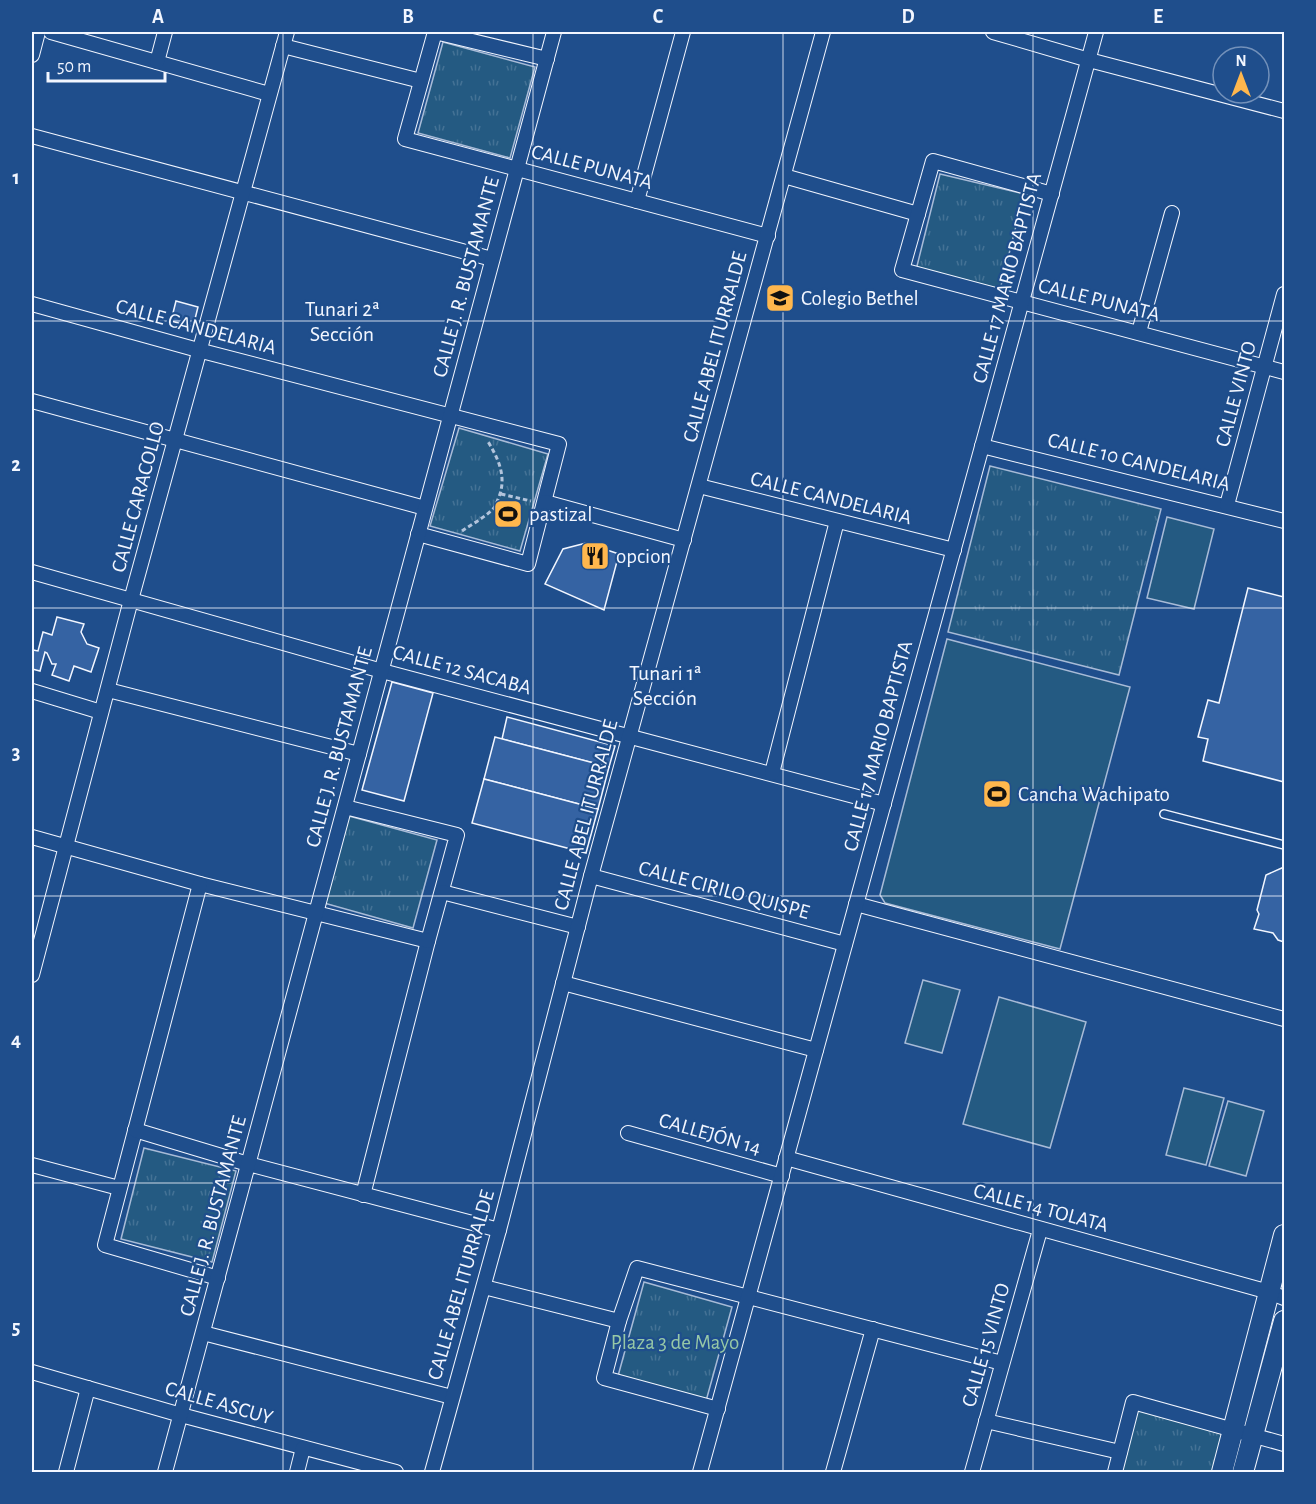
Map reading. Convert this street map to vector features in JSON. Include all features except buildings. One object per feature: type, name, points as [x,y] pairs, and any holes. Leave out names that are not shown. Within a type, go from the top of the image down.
[{"type":"main road","points":[[1222,1473],[1233,1429],[1277,1295],[1284,1235]]},
{"type":"main road","points":[[1243,1473],[1284,1321]]},
{"type":"street","points":[[32,55],[38,32]]},
{"type":"street","points":[[51,32],[269,94]]},
{"type":"street","points":[[157,62],[165,32]]},
{"type":"street","name":"CALLE CARACOLLO","points":[[32,975],[64,847],[198,350],[287,32]]},
{"type":"street","points":[[283,46],[421,81],[435,32],[547,58]]},
{"type":"street","name":"CALLE J. R. BUSTAMANTE","points":[[165,1473],[554,32]]},
{"type":"street","points":[[637,201],[683,32]]},
{"type":"street","name":"CALLE ABEL ITURRALDE","points":[[432,1473],[484,1287],[591,876],[823,32]]},
{"type":"street","points":[[993,32],[1089,60],[1284,111]]},
{"type":"street","name":"CALLE 17 MARIO BAPTISTA","points":[[700,1473],[1096,32]]},
{"type":"street","name":"CALLE PUNATA","points":[[421,81],[405,139],[768,236]]},
{"type":"street","points":[[32,136],[492,259]]},
{"type":"street","points":[[784,176],[918,214],[933,160],[1052,194]]},
{"type":"street","points":[[1139,332],[1172,213]]},
{"type":"street","name":"CALLE PUNATA","points":[[918,214],[902,270],[1284,372]]},
{"type":"street","name":"CALLE VINTO","points":[[1227,506],[1284,294]]},
{"type":"street","name":"CALLE CANDELARIA","points":[[32,304],[198,350],[559,444],[539,502]]},
{"type":"street","points":[[32,402],[425,508]]},
{"type":"street","name":"CALLE 10 CANDELARIA","points":[[982,446],[1284,521]]},
{"type":"street","name":"CALLE CANDELARIA","points":[[699,486],[954,550]]},
{"type":"street","points":[[418,534],[528,564],[539,502],[684,540]]},
{"type":"street","points":[[772,773],[837,521]]},
{"type":"street","name":"CALLE 12 SACABA","points":[[32,572],[381,670],[884,804]]},
{"type":"street","points":[[108,690],[359,754]]},
{"type":"street","points":[[32,691],[101,712]]},
{"type":"street","points":[[345,807],[457,835],[363,1194]]},
{"type":"street","points":[[32,837],[201,884],[428,941]]},
{"type":"street","name":"CALLE CIRILO QUISPE","points":[[591,876],[846,944]]},
{"type":"street","points":[[201,884],[105,1245],[218,1278]]},
{"type":"street","points":[[442,892],[578,927]]},
{"type":"street","points":[[856,904],[1284,1019]]},
{"type":"street","points":[[563,983],[816,1050]]},
{"type":"street","points":[[135,1130],[248,1164],[499,1230]]},
{"type":"street","name":"CALLEJÓN 14","points":[[628,1133],[782,1176]]},
{"type":"street","name":"CALLE 14 TOLATA","points":[[786,1158],[1277,1295]]},
{"type":"street","points":[[32,1165],[119,1188]]},
{"type":"street","name":"CALLE 15 VINTO","points":[[972,1473],[1040,1230]]},
{"type":"street","points":[[718,1409],[604,1378],[619,1321],[637,1269],[1002,1363]]},
{"type":"street","points":[[484,1287],[619,1321]]},
{"type":"street","points":[[833,1473],[873,1329]]},
{"type":"street","points":[[203,1333],[452,1397]]},
{"type":"street","name":"CALLE ASCUY","points":[[32,1372],[396,1473]]},
{"type":"street","points":[[66,1473],[88,1388]]},
{"type":"street","points":[[1115,1473],[1133,1402],[1284,1444]]},
{"type":"street","points":[[986,1421],[1120,1452]]},
{"type":"street","points":[[297,1473],[303,1448]]},
{"type":"lane","points":[[1164,814],[1284,845]]},
{"type":"path","points":[[472,534],[461,531],[495,508],[501,494],[502,471],[497,456],[486,438],[497,441]]},
{"type":"path","points":[[501,494],[539,502]]},
{"type":"green space","points":[[443,42],[535,67],[510,158],[418,133]]},
{"type":"green space","points":[[940,174],[1024,194],[1000,290],[916,270]]},
{"type":"green space","points":[[459,428],[548,454],[520,551],[430,526]]},
{"type":"green space","points":[[990,466],[1161,509],[1119,675],[948,632]]},
{"type":"green space","points":[[1167,517],[1214,529],[1194,609],[1147,598]]},
{"type":"green space","name":"Cancha Wachipato","points":[[947,639],[1130,687],[1060,949],[885,903],[880,895]]},
{"type":"green space","points":[[349,816],[437,840],[413,928],[324,903]]},
{"type":"green space","points":[[923,980],[960,990],[942,1053],[905,1043]]},
{"type":"green space","points":[[999,997],[1086,1022],[1050,1148],[963,1124]]},
{"type":"green space","points":[[1184,1088],[1224,1098],[1206,1165],[1166,1155]]},
{"type":"green space","points":[[1228,1101],[1264,1111],[1246,1176],[1209,1166]]},
{"type":"green space","points":[[144,1148],[236,1171],[212,1262],[121,1239]]},
{"type":"green space","name":"Plaza 3 de Mayo","points":[[644,1282],[732,1307],[706,1401],[618,1376]]},
{"type":"green space","points":[[1137,1407],[1224,1431],[1213,1472],[1119,1472]]},
{"type":"place","name":"Colegio Bethel","points":[[780,298]]},
{"type":"place","name":"pastizal","points":[[508,514]]},
{"type":"place","name":"opcion","points":[[595,556]]},
{"type":"place","name":"Cancha Wachipato","points":[[997,794]]},
{"type":"district","name":"Tunari 2ª Sección","points":[[342,322]]},
{"type":"district","name":"Tunari 1ª Sección","points":[[665,686]]}]
